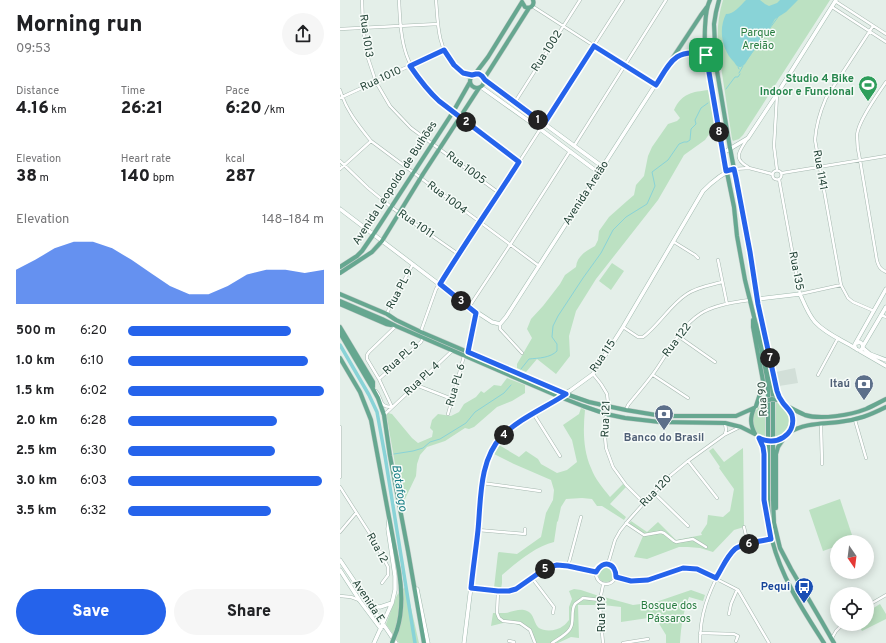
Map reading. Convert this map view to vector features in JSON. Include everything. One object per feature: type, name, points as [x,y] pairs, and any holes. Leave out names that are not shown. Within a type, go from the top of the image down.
[{"type":"main road","points":[[670,62],[707,7],[710,0]]},
{"type":"main road","name":"Rua 90","points":[[719,0],[714,24],[716,65],[750,252],[758,299],[760,323],[771,377],[774,523],[780,548],[833,641]]},
{"type":"main road","points":[[522,1],[523,6],[525,7],[533,3]]},
{"type":"main road","name":"Avenida Leopoldo de Bulhões","points":[[340,266],[357,256],[373,235],[433,144],[466,90],[472,77],[488,57],[522,1]]},
{"type":"main road","points":[[485,80],[481,74],[472,77],[470,84],[474,88],[480,88],[484,84],[485,80],[533,3]]},
{"type":"main road","name":"Rua 90","points":[[707,7],[704,39],[706,55],[737,236],[768,386],[768,499],[771,539],[786,581],[792,593],[824,643]]},
{"type":"main road","name":"Avenida Leopoldo de Bulhões","points":[[340,273],[372,252],[382,241],[420,178],[480,88]]},
{"type":"main road","points":[[340,294],[387,314],[421,332],[566,394],[589,402],[626,410],[662,416],[736,416],[767,400],[778,400],[804,415],[826,417],[855,413],[886,399]]},
{"type":"main road","points":[[340,299],[382,317],[396,326],[560,398],[606,414],[660,422],[725,422],[741,427],[755,434],[761,439],[770,442],[784,438]]},
{"type":"main road","points":[[340,304],[386,324],[396,326]]},
{"type":"main road","points":[[758,304],[777,391],[792,415],[791,428],[778,447],[776,454],[776,507],[778,536]]},
{"type":"main road","points":[[753,314],[753,327],[763,381],[762,388],[751,414],[751,428],[755,434]]},
{"type":"main road","points":[[382,317],[396,320]]},
{"type":"main road","points":[[340,327],[373,382],[374,390]]},
{"type":"main road","points":[[340,333],[374,390],[384,416],[424,643]]},
{"type":"main road","points":[[340,358],[360,392],[371,420],[389,517],[401,586],[400,622],[392,643]]},
{"type":"main road","points":[[340,361],[345,367]]},
{"type":"main road","points":[[788,433],[794,429],[809,425],[855,420],[885,408]]},
{"type":"main road","points":[[761,439],[764,454],[764,500],[770,532]]},
{"type":"street","name":"Rua 1013","points":[[362,0],[363,27],[367,55],[376,82],[390,106],[411,128],[433,144]]},
{"type":"street","points":[[399,0],[400,26],[403,43],[410,66],[419,80],[439,101],[519,162]]},
{"type":"street","points":[[436,0],[440,37],[444,50],[454,65],[463,73],[472,77]]},
{"type":"street","name":"Rua 1002","points":[[514,102],[580,0]]},
{"type":"street","points":[[421,332],[436,289],[623,0]]},
{"type":"street","points":[[573,147],[666,0]]},
{"type":"street","points":[[749,168],[740,162],[739,153],[836,1],[886,34]]},
{"type":"street","points":[[533,3],[539,10],[656,85]]},
{"type":"street","points":[[832,7],[886,42]]},
{"type":"street","points":[[340,29],[438,24]]},
{"type":"street","name":"Rua 1141","points":[[873,26],[826,98],[816,126],[815,140],[841,285],[848,298],[853,302],[874,311]]},
{"type":"street","name":"Rua 1010","points":[[341,98],[444,50]]},
{"type":"street","points":[[670,62],[689,52],[696,52],[706,55]]},
{"type":"street","name":"Avenida Areião","points":[[500,324],[603,168],[670,62]]},
{"type":"street","points":[[485,80],[603,168]]},
{"type":"street","points":[[886,82],[860,124],[857,134],[857,145],[878,266],[886,272]]},
{"type":"street","points":[[480,88],[540,129],[599,173]]},
{"type":"street","name":"Rua 1004","points":[[340,90],[341,98],[371,141],[539,266]]},
{"type":"street","points":[[777,94],[774,146],[777,170]]},
{"type":"street","points":[[723,153],[748,138]]},
{"type":"street","points":[[340,169],[371,141]]},
{"type":"street","name":"Rua 1005","points":[[433,144],[499,193]]},
{"type":"street","points":[[469,307],[570,151]]},
{"type":"street","points":[[777,170],[781,171],[782,173],[886,156]]},
{"type":"street","name":"Rua 1011","points":[[340,161],[368,188],[392,207],[458,254]]},
{"type":"street","points":[[726,171],[749,168],[772,174],[775,179],[779,179],[782,176],[782,173]]},
{"type":"street","points":[[772,174],[777,170]]},
{"type":"street","name":"Rua 115","points":[[464,643],[478,530],[482,483],[492,450],[501,438],[510,430],[533,413],[566,394],[593,374],[623,327],[703,191],[726,171]]},
{"type":"street","name":"Rua 135","points":[[779,179],[800,294],[807,310],[815,322],[824,330],[846,342],[856,345]]},
{"type":"street","points":[[340,209],[476,313],[492,322],[500,324],[500,329],[522,353]]},
{"type":"street","points":[[674,242],[695,254],[698,258]]},
{"type":"street","points":[[718,260],[727,304]]},
{"type":"street","name":"Rua PL 9","points":[[387,314],[413,264]]},
{"type":"street","points":[[623,327],[638,337],[643,337],[679,300],[688,293],[722,282]]},
{"type":"street","points":[[758,299],[800,294],[841,285]]},
{"type":"street","points":[[886,289],[856,345],[857,350],[862,348],[886,307]]},
{"type":"street","name":"Rua 122","points":[[626,410],[628,405],[652,375],[678,336],[700,313],[727,304],[750,300]]},
{"type":"street","points":[[468,352],[476,313]]},
{"type":"street","points":[[881,315],[886,317]]},
{"type":"street","points":[[392,407],[379,378],[367,359],[367,355],[396,326]]},
{"type":"street","points":[[678,336],[715,362]]},
{"type":"street","name":"Rua PL 3","points":[[379,378],[421,342],[423,338]]},
{"type":"street","points":[[818,375],[838,338]]},
{"type":"street","points":[[856,345],[861,343],[862,348],[870,354],[886,360]]},
{"type":"street","points":[[862,348],[886,366]]},
{"type":"street","name":"Rua PL 4","points":[[384,416],[452,350]]},
{"type":"street","name":"Rua PL 6","points":[[448,414],[464,356]]},
{"type":"street","name":"Rua 121","points":[[593,374],[607,394],[608,403],[604,426],[606,448],[613,467],[626,485],[644,503]]},
{"type":"street","points":[[652,375],[688,398]]},
{"type":"street","points":[[416,385],[452,399]]},
{"type":"street","points":[[374,390],[378,393],[384,406],[392,407]]},
{"type":"street","points":[[533,413],[560,456]]},
{"type":"street","points":[[855,420],[866,458]]},
{"type":"street","points":[[724,435],[726,430],[725,422]]},
{"type":"street","points":[[821,423],[822,464]]},
{"type":"street","points":[[340,427],[340,477]]},
{"type":"street","name":"Rua 120","points":[[608,564],[616,540],[626,523],[644,503],[688,461],[724,435],[741,427]]},
{"type":"street","points":[[688,461],[717,498]]},
{"type":"street","points":[[482,483],[540,491]]},
{"type":"street","points":[[340,487],[356,513],[340,532]]},
{"type":"street","points":[[654,493],[688,526]]},
{"type":"street","name":"Rua 12","points":[[356,513],[372,537],[388,567],[388,575],[382,583]]},
{"type":"street","points":[[374,643],[392,603],[395,590],[395,576],[388,529],[389,517]]},
{"type":"street","points":[[568,566],[581,517]]},
{"type":"street","points":[[626,523],[642,534],[661,532],[674,541],[678,542],[693,539],[706,547]]},
{"type":"street","points":[[744,527],[748,544]]},
{"type":"street","points":[[478,530],[525,534],[525,529]]},
{"type":"street","points":[[700,643],[700,633],[705,602],[728,557],[736,548],[771,539]]},
{"type":"street","points":[[408,551],[428,643]]},
{"type":"street","name":"Avenida E","points":[[340,560],[396,643]]},
{"type":"street","points":[[608,564],[613,567],[616,572],[616,577],[613,582],[603,585],[598,582],[596,572],[598,567],[608,564]]},
{"type":"street","points":[[471,588],[509,591],[516,589],[546,568],[557,565],[596,572]]},
{"type":"street","points":[[616,577],[631,581],[648,580],[683,568],[697,569],[738,590],[769,643]]},
{"type":"street","name":"Avenida E","points":[[340,570],[381,629]]},
{"type":"street","points":[[532,578],[554,607],[553,613]]},
{"type":"street","name":"Rua 119","points":[[603,585],[600,600],[603,643]]},
{"type":"street","points":[[728,614],[738,590]]},
{"type":"street","points":[[498,591],[497,613],[499,618],[503,621],[520,623],[530,630],[535,643]]},
{"type":"street","points":[[874,602],[886,594]]},
{"type":"street","points":[[340,596],[360,600]]},
{"type":"street","points":[[552,643],[570,630],[573,623],[575,605],[583,598],[600,600]]},
{"type":"street","points":[[371,606],[380,607],[392,603]]},
{"type":"street","points":[[829,633],[836,631]]},
{"type":"street","points":[[833,641],[836,631]]},
{"type":"street","points":[[700,633],[734,634],[738,636],[736,641]]},
{"type":"street","points":[[623,643],[648,639]]},
{"type":"street","points":[[509,640],[514,643]]},
{"type":"shaded area","points":[[795,368],[798,383],[779,386],[776,372]]},
{"type":"green space","name":"Parque Areião","points":[[723,0],[830,0],[743,135],[739,139],[733,141],[718,47],[718,24]]},
{"type":"green space","points":[[709,90],[715,126],[705,140],[684,155],[658,200],[596,279],[576,311],[569,336],[570,356],[556,374],[537,359],[526,372],[517,368],[517,364],[532,338],[527,329],[531,319],[560,284],[565,275],[576,267],[580,257],[595,246],[598,240],[599,231],[609,217],[634,195],[636,185],[644,176],[648,156],[652,147],[668,124],[677,121],[680,118],[674,110],[677,104],[688,94]]},
{"type":"green space","points":[[612,263],[624,271],[611,290],[599,281]]},
{"type":"green space","points":[[507,378],[525,385],[525,393],[512,401],[497,407],[474,427],[469,429],[465,428],[445,441],[427,447],[420,455],[417,464],[416,476],[404,501],[401,498],[387,418],[384,412],[392,414],[418,443],[432,437],[433,431],[430,428],[432,420],[438,414],[451,416],[459,412],[464,404],[476,397],[481,391],[484,393],[494,385],[501,386]]},
{"type":"green space","points":[[776,402],[782,405],[786,410],[789,420],[786,430],[775,437]]},
{"type":"green space","points":[[765,403],[765,437],[755,430],[752,420],[756,410]]},
{"type":"green space","points":[[581,408],[585,410],[584,439],[588,461],[597,480],[610,497],[623,484],[626,487],[610,504],[626,517],[624,520],[602,506],[597,506],[592,499],[566,499],[561,507],[554,542],[540,547],[520,560],[502,575],[501,589],[494,588],[498,553],[517,554],[541,537],[546,513],[553,500],[554,490],[551,480],[494,454],[499,445],[519,457],[526,451],[538,459],[541,464],[557,473],[567,470],[577,462],[572,440],[563,425],[579,414]]},
{"type":"green space","points":[[713,448],[724,462],[743,448],[744,527],[734,530],[713,552],[700,548],[679,547],[647,559],[634,557],[643,536],[628,525],[631,521],[647,532],[658,522],[676,540],[702,535],[701,533],[707,524],[708,515],[723,517],[730,511],[734,489],[709,451]]},
{"type":"green space","points":[[840,499],[852,535],[830,535],[830,548],[823,551],[809,510]]},
{"type":"green space","points":[[606,566],[613,571],[614,574],[609,581],[606,582],[599,577],[598,574],[603,567]]},
{"type":"green space","points":[[406,586],[419,643],[399,643],[386,624],[397,595]]},
{"type":"green space","points":[[574,589],[599,596],[598,605],[578,605],[579,638],[571,637],[558,643],[534,643],[527,628],[507,622],[491,626],[493,613],[524,610],[528,611],[532,615],[539,628],[544,630],[558,629],[569,620],[569,607],[572,599],[569,591]]},
{"type":"green space","name":"Bosque dos Pássaros","points":[[691,590],[705,595],[703,601],[689,597],[685,608],[680,643],[666,643],[666,635],[655,617],[621,622],[621,607],[603,605],[604,597],[633,605],[656,602]]},
{"type":"green space","points":[[880,604],[886,614],[886,619],[874,625],[874,608]]},
{"type":"water","points":[[746,0],[760,0],[769,6],[780,0],[798,0],[786,12],[775,19],[745,64],[740,67],[736,65],[724,46],[722,40],[722,27],[726,14],[734,11]]},
{"type":"waterway","points":[[746,61],[778,17]]},
{"type":"waterway","points":[[739,73],[743,66]]},
{"type":"waterway","points":[[726,89],[735,77],[738,77],[740,74]]},
{"type":"waterway","points":[[521,369],[529,359],[548,356],[557,351],[557,344],[552,337],[553,326],[558,316],[601,253],[613,230],[626,217],[647,204],[655,186],[652,172],[668,160],[679,144],[690,140],[691,129],[696,124],[695,120],[701,108],[708,103]]},
{"type":"waterway","name":"Botafogo","points":[[340,345],[369,395],[377,412],[415,643]]},
{"type":"waterway","points":[[394,454],[423,448],[430,442],[440,439],[466,423],[475,412],[504,393],[511,385]]},
{"type":"place","name":"Studio 4 Bike Indoor e Funcional","points":[[868,102]]},
{"type":"place","name":"Itaú","points":[[864,401]]},
{"type":"place","name":"Banco do Brasil","points":[[664,431]]},
{"type":"place","name":"Pequi","points":[[804,604]]},
{"type":"route","points":[[594,46],[656,85],[670,62],[677,57],[689,52],[696,52],[706,55],[726,171],[734,169],[750,252],[758,304],[777,391],[783,403],[792,415],[791,428],[784,438],[770,442],[759,438],[764,454],[764,500],[771,539],[736,548],[728,557],[716,578],[697,569],[683,568],[648,580],[631,581],[616,577],[616,572],[613,567],[608,564],[598,567],[596,572],[557,565],[546,568],[516,589],[509,591],[471,588],[482,483],[492,450],[501,438],[510,430],[533,413],[566,394],[468,352],[476,313],[440,284],[519,162],[439,101],[419,80],[410,66],[444,50],[454,65],[463,73],[472,75],[477,73],[481,74],[485,80],[544,124],[594,46]]}]
